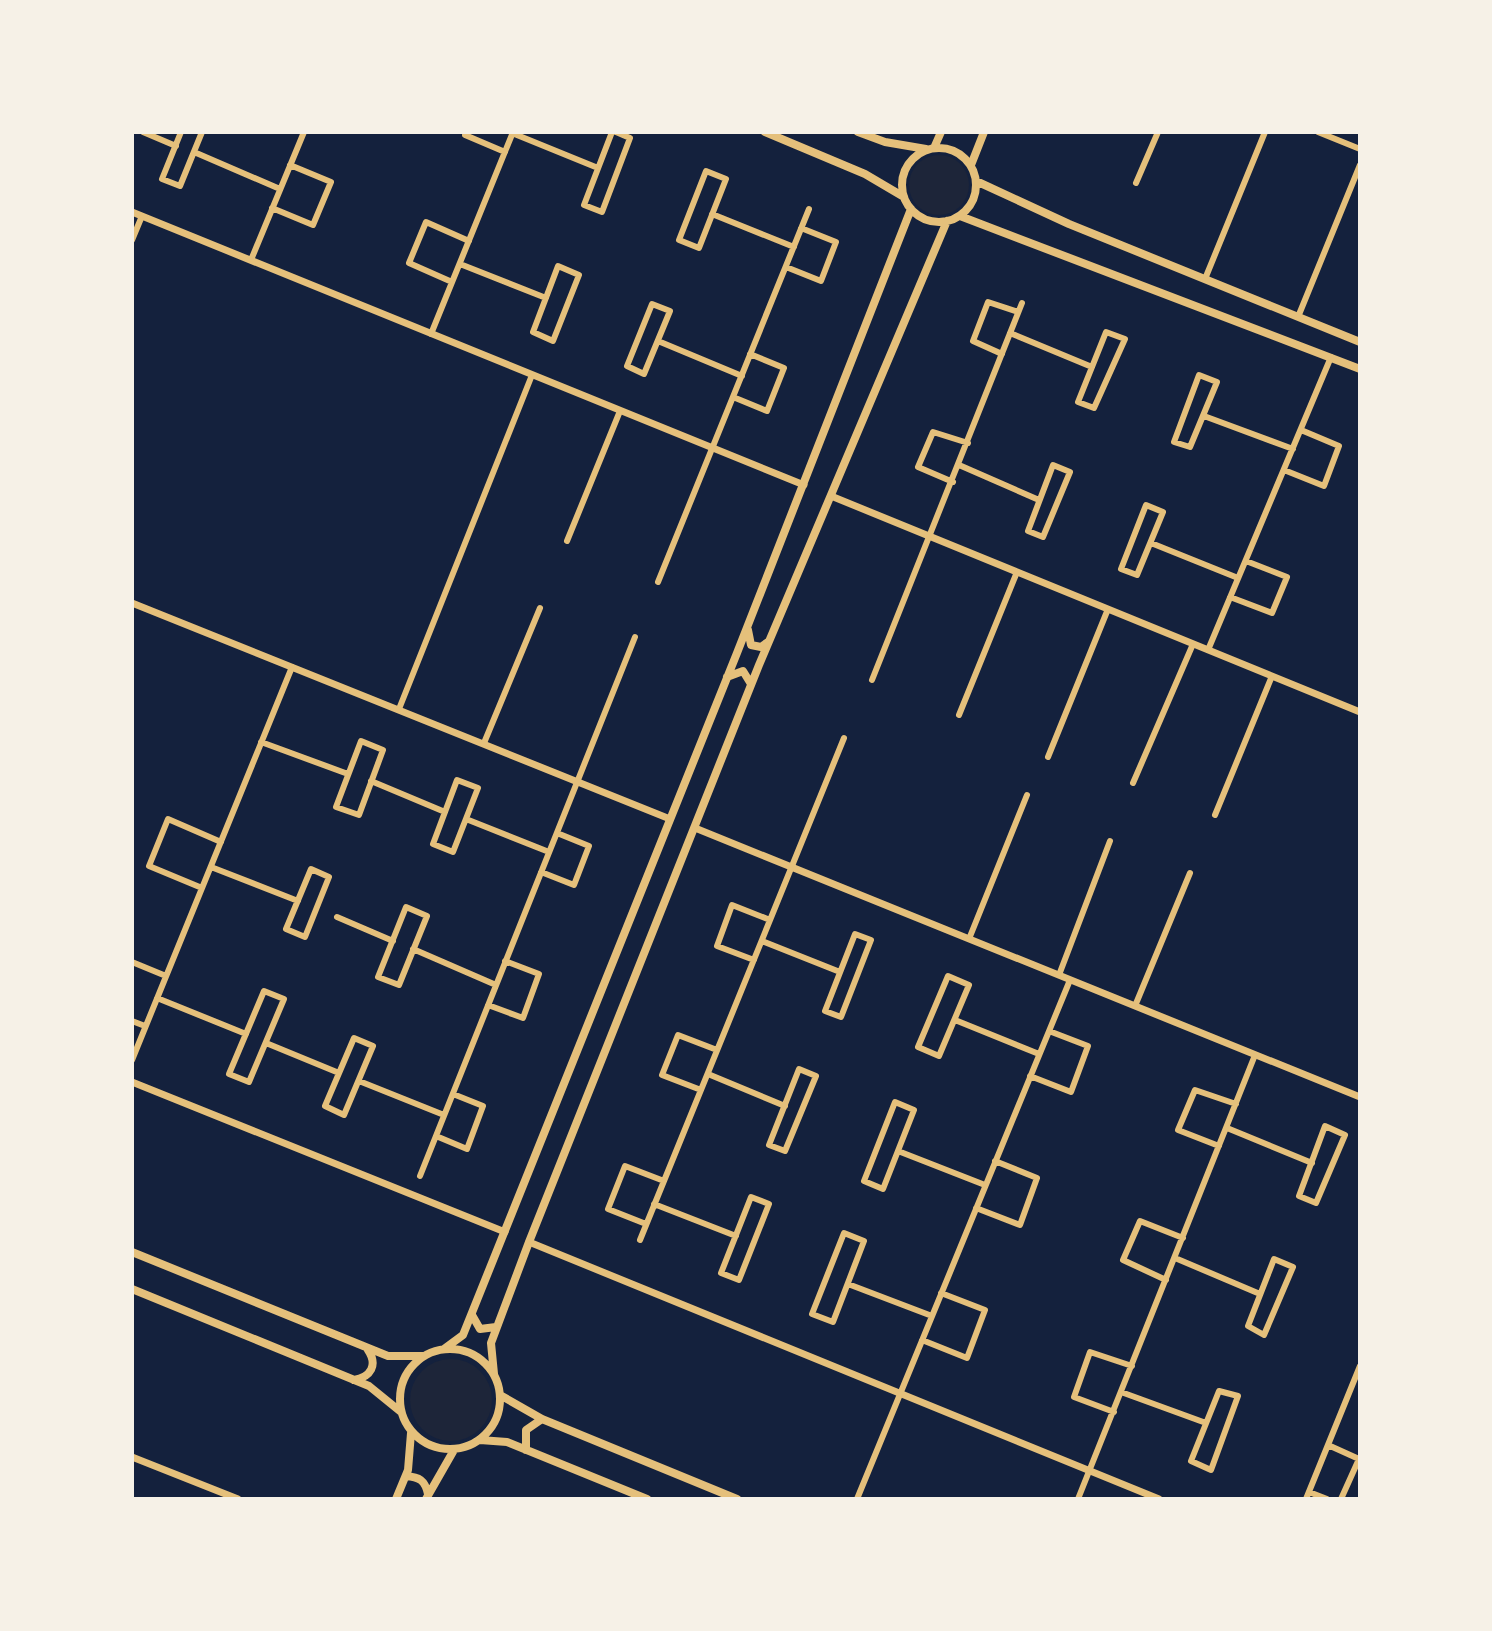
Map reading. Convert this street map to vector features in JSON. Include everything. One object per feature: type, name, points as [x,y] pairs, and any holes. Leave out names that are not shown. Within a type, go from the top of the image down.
[{"type":"main road","points":[[765,132],[865,174],[904,197],[911,209],[921,217],[947,221],[960,216],[973,201],[976,181],[971,165],[955,151],[885,142],[858,132]]},
{"type":"main road","points":[[904,197],[906,169],[930,149],[941,132]]},
{"type":"main road","points":[[971,165],[984,132]]},
{"type":"main road","points":[[976,181],[1360,342]]},
{"type":"main road","points":[[132,1252],[388,1356],[425,1356],[444,1349],[463,1335],[804,485],[911,209]]},
{"type":"main road","points":[[960,216],[1360,369]]},
{"type":"main road","points":[[480,1440],[498,1417],[500,1395],[491,1343],[496,1327],[751,684],[947,221]]},
{"type":"main road","points":[[748,625],[751,645],[761,647],[769,641]]},
{"type":"main road","points":[[727,677],[743,671],[751,684]]},
{"type":"main road","points":[[132,1289],[369,1386],[401,1412],[411,1432],[426,1445],[454,1450],[480,1440],[507,1442],[647,1499]]},
{"type":"main road","points":[[472,1314],[480,1329],[496,1327]]},
{"type":"main road","points":[[354,1380],[365,1378],[372,1369],[373,1358],[366,1349]]},
{"type":"main road","points":[[444,1349],[473,1354],[494,1374]]},
{"type":"main road","points":[[401,1412],[402,1384],[408,1371],[425,1356]]},
{"type":"main road","points":[[500,1395],[542,1419],[737,1499]]},
{"type":"main road","points":[[526,1450],[526,1430],[542,1419]]},
{"type":"main road","points":[[396,1499],[406,1476],[411,1432]]},
{"type":"main road","points":[[427,1497],[454,1450]]},
{"type":"main road","points":[[406,1476],[417,1476],[425,1483],[427,1497]]},
{"type":"street","points":[[143,132],[176,146]]},
{"type":"street","points":[[181,132],[162,179],[180,186],[202,132]]},
{"type":"street","points":[[251,260],[304,132]]},
{"type":"street","points":[[466,132],[465,135],[505,152]]},
{"type":"street","points":[[431,334],[513,132],[598,168]]},
{"type":"street","points":[[614,132],[630,138],[602,212],[584,205],[598,168],[614,132]]},
{"type":"street","points":[[1136,183],[1158,132]]},
{"type":"street","points":[[1205,279],[1265,132]]},
{"type":"street","points":[[1318,132],[1360,149]]},
{"type":"street","points":[[194,152],[280,189]]},
{"type":"street","points":[[272,208],[313,225],[331,182],[290,165]]},
{"type":"street","points":[[1298,317],[1360,165]]},
{"type":"street","points":[[706,171],[726,179],[712,214],[699,248],[679,240],[706,171]]},
{"type":"street","points":[[658,582],[809,209]]},
{"type":"street","points":[[132,212],[804,485]]},
{"type":"street","points":[[712,214],[794,247]]},
{"type":"street","points":[[132,240],[142,216]]},
{"type":"street","points":[[452,282],[409,263],[426,222],[469,241]]},
{"type":"street","points":[[786,267],[821,281],[836,242],[801,228]]},
{"type":"street","points":[[460,264],[546,298]]},
{"type":"street","points":[[558,266],[579,275],[553,341],[533,332],[546,298],[558,266]]},
{"type":"street","points":[[1002,354],[973,341],[988,302],[1018,312]]},
{"type":"street","points":[[872,680],[1022,303]]},
{"type":"street","points":[[652,304],[670,311],[658,341],[644,374],[627,366],[652,304]]},
{"type":"street","points":[[1106,332],[1125,339],[1094,408],[1078,402],[1092,367],[1106,332]]},
{"type":"street","points":[[1010,333],[1092,367]]},
{"type":"street","points":[[658,341],[742,376]]},
{"type":"street","points":[[733,397],[767,411],[784,368],[750,354]]},
{"type":"street","points":[[1208,650],[1331,357]]},
{"type":"street","points":[[399,709],[532,375]]},
{"type":"street","points":[[1199,375],[1217,382],[1204,416],[1190,447],[1174,442],[1199,375]]},
{"type":"street","points":[[567,541],[620,411]]},
{"type":"street","points":[[1204,416],[1293,449]]},
{"type":"street","points":[[1284,470],[1324,486],[1339,446],[1301,430]]},
{"type":"street","points":[[953,482],[918,467],[933,432],[968,443]]},
{"type":"street","points":[[959,465],[1039,500]]},
{"type":"street","points":[[1053,465],[1070,472],[1043,537],[1028,531],[1039,500],[1053,465]]},
{"type":"street","points":[[831,496],[1360,712]]},
{"type":"street","points":[[1146,505],[1163,512],[1151,543],[1137,575],[1121,569],[1146,505]]},
{"type":"street","points":[[1151,543],[1238,578]]},
{"type":"street","points":[[1230,597],[1272,613],[1287,577],[1246,561]]},
{"type":"street","points":[[959,715],[1017,572]]},
{"type":"street","points":[[132,603],[670,819]]},
{"type":"street","points":[[484,743],[540,608]]},
{"type":"street","points":[[1048,757],[1108,609]]},
{"type":"street","points":[[420,1176],[635,637]]},
{"type":"street","points":[[1133,783],[1193,644]]},
{"type":"street","points":[[132,1060],[292,667]]},
{"type":"street","points":[[1215,815],[1272,676]]},
{"type":"street","points":[[640,1240],[844,738]]},
{"type":"street","points":[[361,741],[383,750],[359,815],[336,807],[348,774],[361,741]]},
{"type":"street","points":[[261,742],[348,774]]},
{"type":"street","points":[[457,780],[478,788],[453,852],[433,844],[445,812],[457,780]]},
{"type":"street","points":[[371,781],[445,812]]},
{"type":"street","points":[[969,939],[1027,795]]},
{"type":"street","points":[[202,888],[149,866],[168,819],[221,842]]},
{"type":"street","points":[[466,819],[549,852]]},
{"type":"street","points":[[695,828],[1360,1097]]},
{"type":"street","points":[[541,872],[574,885],[589,846],[557,833]]},
{"type":"street","points":[[1059,975],[1110,841]]},
{"type":"street","points":[[211,867],[298,901]]},
{"type":"street","points":[[311,869],[329,877],[305,937],[286,929],[298,901],[311,869]]},
{"type":"street","points":[[1135,1006],[1190,873]]},
{"type":"street","points":[[754,960],[717,946],[732,905],[770,920]]},
{"type":"street","points":[[406,907],[427,916],[399,985],[378,977],[393,941],[406,907]]},
{"type":"street","points":[[337,917],[393,941]]},
{"type":"street","points":[[855,934],[871,940],[841,1017],[825,1011],[840,972],[855,934]]},
{"type":"street","points":[[762,941],[840,972]]},
{"type":"street","points":[[413,949],[496,985]]},
{"type":"street","points":[[488,1005],[523,1018],[539,974],[505,961]]},
{"type":"street","points":[[132,962],[166,976]]},
{"type":"street","points":[[948,976],[969,985],[955,1020],[939,1056],[918,1047],[948,976]]},
{"type":"street","points":[[857,1499],[1070,980]]},
{"type":"street","points":[[264,991],[284,999],[249,1082],[229,1074],[246,1034],[264,991]]},
{"type":"street","points":[[157,998],[246,1034]]},
{"type":"street","points":[[955,1020],[1039,1054]]},
{"type":"street","points":[[132,1021],[145,1026]]},
{"type":"street","points":[[1030,1076],[1071,1092],[1088,1046],[1049,1031]]},
{"type":"street","points":[[701,1090],[662,1075],[678,1035],[717,1050]]},
{"type":"street","points":[[354,1038],[373,1046],[344,1115],[325,1106],[339,1073],[354,1038]]},
{"type":"street","points":[[266,1043],[339,1073]]},
{"type":"street","points":[[1078,1499],[1255,1055]]},
{"type":"street","points":[[799,1069],[816,1076],[785,1151],[769,1145],[785,1106],[799,1069]]},
{"type":"street","points":[[708,1074],[785,1106]]},
{"type":"street","points":[[359,1081],[444,1115]]},
{"type":"street","points":[[132,1082],[505,1232]]},
{"type":"street","points":[[1219,1146],[1178,1130],[1195,1090],[1236,1104]]},
{"type":"street","points":[[436,1136],[467,1149],[483,1106],[453,1094]]},
{"type":"street","points":[[895,1102],[914,1110],[898,1151],[883,1189],[864,1181],[895,1102]]},
{"type":"street","points":[[1325,1126],[1345,1135],[1316,1203],[1299,1196],[1312,1163],[1325,1126]]},
{"type":"street","points":[[1227,1128],[1312,1163]]},
{"type":"street","points":[[898,1151],[985,1185]]},
{"type":"street","points":[[976,1208],[1020,1225],[1037,1178],[995,1161]]},
{"type":"street","points":[[646,1224],[608,1209],[625,1166],[664,1181]]},
{"type":"street","points":[[751,1197],[769,1204],[739,1280],[721,1273],[736,1236],[751,1197]]},
{"type":"street","points":[[654,1204],[736,1236]]},
{"type":"street","points":[[1166,1280],[1123,1260],[1140,1221],[1183,1238]]},
{"type":"street","points":[[844,1233],[864,1241],[848,1284],[833,1322],[812,1314],[844,1233]]},
{"type":"street","points":[[529,1242],[1159,1499]]},
{"type":"street","points":[[1175,1258],[1260,1294]]},
{"type":"street","points":[[1274,1259],[1293,1267],[1264,1335],[1248,1326],[1260,1294],[1274,1259]]},
{"type":"street","points":[[848,1284],[932,1316]]},
{"type":"street","points":[[922,1340],[967,1358],[985,1310],[941,1293]]},
{"type":"street","points":[[1114,1412],[1074,1397],[1090,1352],[1132,1366]]},
{"type":"street","points":[[1327,1499],[1308,1496],[1360,1366]]},
{"type":"street","points":[[1219,1391],[1238,1396],[1211,1470],[1191,1461],[1206,1423],[1219,1391]]},
{"type":"street","points":[[1121,1392],[1206,1423]]},
{"type":"street","points":[[1328,1445],[1359,1459],[1341,1499]]},
{"type":"street","points":[[132,1457],[238,1499]]},
{"type":"shaded area","points":[[939,155],[951,157],[960,164],[967,173],[967,197],[960,206],[951,213],[939,215],[927,213],[918,206],[911,197],[909,185],[911,173],[918,164],[927,157]]},
{"type":"shaded area","points":[[451,1359],[467,1363],[480,1371],[488,1384],[492,1400],[488,1416],[480,1429],[467,1437],[451,1441],[435,1437],[422,1429],[414,1416],[410,1400],[414,1384],[422,1371],[435,1363]]}]
